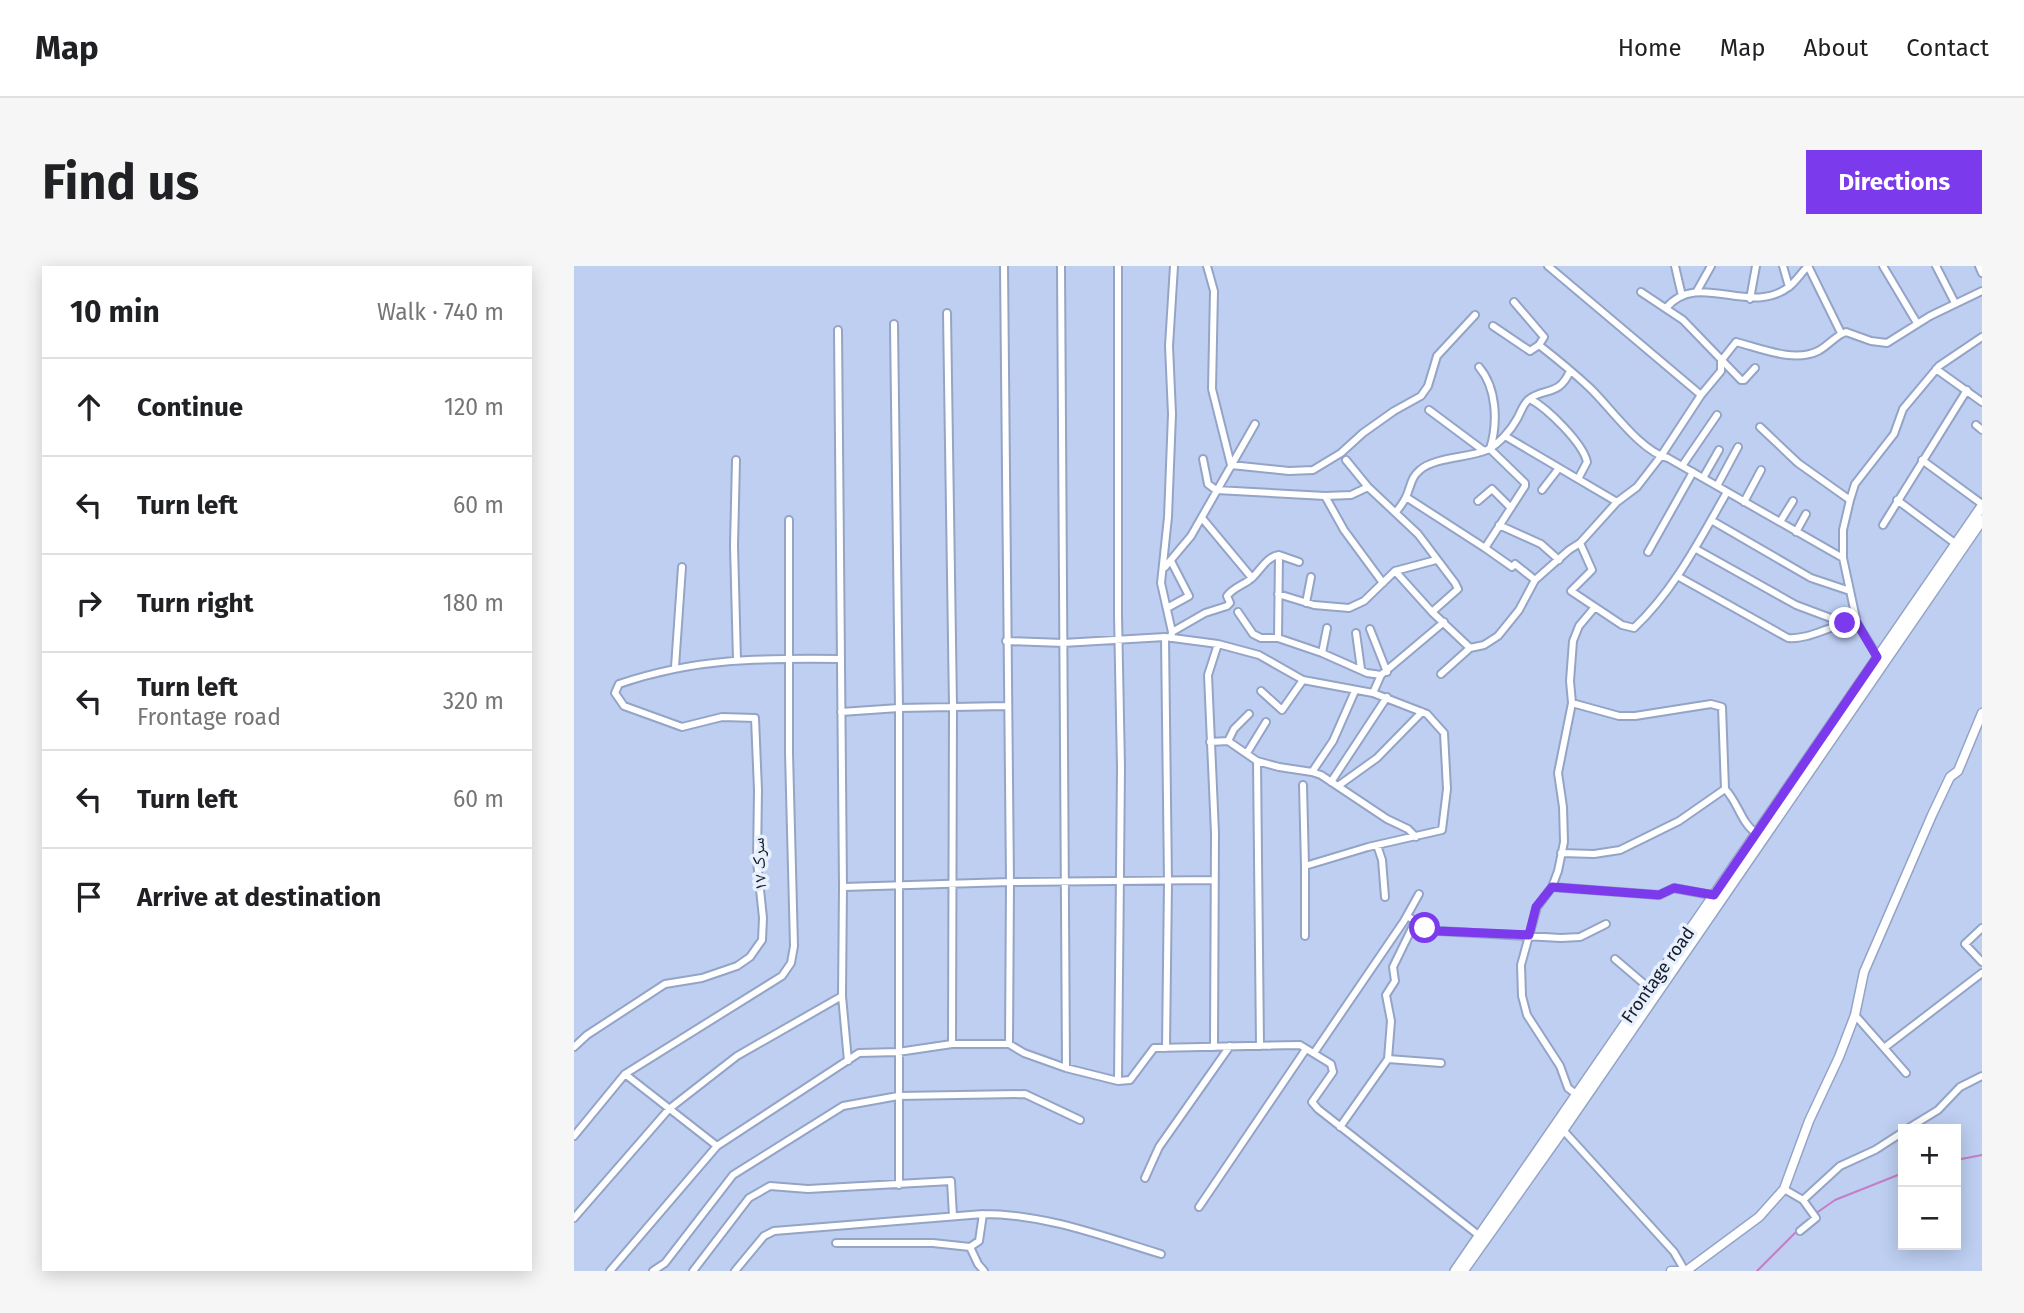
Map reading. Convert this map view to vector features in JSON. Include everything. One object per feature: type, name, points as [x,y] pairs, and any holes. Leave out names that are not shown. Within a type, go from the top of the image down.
[{"type":"main road","name":"Frontage road","points":[[1455,1271],[1483,1238],[1576,1094],[1717,896],[1756,833],[1880,659],[1982,505]]},
{"type":"main road","points":[[1463,1271],[1483,1238],[1563,1130],[1717,896],[1880,659],[1982,520]]},
{"type":"street","points":[[1003,266],[1010,882],[1009,1044]]},
{"type":"street","points":[[1061,266],[1066,1068]]},
{"type":"street","points":[[1118,266],[1118,641],[1121,768],[1118,1081]]},
{"type":"street","points":[[1166,1048],[1169,636],[1167,608],[1161,583],[1172,414],[1168,346],[1174,266]]},
{"type":"street","points":[[1207,266],[1214,291],[1212,389],[1231,465]]},
{"type":"street","points":[[1548,266],[1700,395]]},
{"type":"street","points":[[1675,266],[1682,296]]},
{"type":"street","points":[[1697,291],[1711,266]]},
{"type":"street","points":[[1750,299],[1756,266]]},
{"type":"street","points":[[1783,266],[1789,287]]},
{"type":"street","points":[[1666,309],[1682,296],[1697,291],[1750,299],[1773,295],[1789,287],[1808,266],[1841,333]]},
{"type":"street","points":[[1883,266],[1917,323]]},
{"type":"street","points":[[1936,266],[1955,303]]},
{"type":"street","points":[[1979,266],[1982,274]]},
{"type":"street","points":[[1641,292],[1683,320],[1742,381],[1755,368]]},
{"type":"street","points":[[1441,674],[1470,648],[1485,645],[1498,636],[1519,610],[1535,580],[1580,543],[1617,502],[1637,487],[1661,456],[1700,395],[1721,371],[1721,361],[1736,342],[1804,356],[1817,352],[1846,332],[1871,341],[1887,343],[1917,323],[1982,292]]},
{"type":"street","points":[[1493,326],[1529,351],[1539,345],[1544,337],[1514,302]]},
{"type":"street","points":[[947,313],[953,706],[952,1044]]},
{"type":"street","points":[[1231,465],[1313,470],[1341,453],[1363,433],[1421,396],[1428,386],[1437,356],[1475,315]]},
{"type":"street","points":[[894,324],[899,708],[899,1185]]},
{"type":"street","points":[[838,330],[842,996],[848,1061]]},
{"type":"street","points":[[1880,659],[1857,623],[1843,558],[1843,530],[1855,484],[1894,434],[1903,409],[1936,369],[1982,337]]},
{"type":"street","points":[[1539,345],[1593,391],[1642,442],[1661,456],[1843,558]]},
{"type":"street","points":[[1479,367],[1489,379],[1496,428],[1487,450]]},
{"type":"street","points":[[1936,369],[1982,402]]},
{"type":"street","points":[[1396,512],[1406,497],[1410,482],[1421,469],[1436,462],[1487,450],[1505,436],[1530,399],[1538,394],[1548,393],[1566,381],[1570,371]]},
{"type":"street","points":[[1883,524],[1967,390]]},
{"type":"street","points":[[1530,399],[1541,405],[1582,447],[1587,461],[1578,479]]},
{"type":"street","points":[[1429,410],[1487,450],[1526,484],[1485,548]]},
{"type":"street","points":[[1682,466],[1717,415]]},
{"type":"street","points":[[1164,569],[1191,536],[1255,424]]},
{"type":"street","points":[[1760,427],[1798,463],[1850,500]]},
{"type":"street","points":[[1505,436],[1617,502]]},
{"type":"street","points":[[1717,486],[1738,447]]},
{"type":"street","points":[[1703,478],[1719,450]]},
{"type":"street","points":[[1203,459],[1208,484],[1216,490],[1325,496],[1352,495],[1368,487]]},
{"type":"street","points":[[736,460],[734,546],[737,660]]},
{"type":"street","points":[[1346,460],[1368,487],[1418,534],[1458,589],[1432,612]]},
{"type":"street","points":[[1922,460],[1982,505]]},
{"type":"street","points":[[1542,490],[1559,468]]},
{"type":"street","points":[[1744,502],[1760,470]]},
{"type":"street","points":[[1648,552],[1693,472]]},
{"type":"street","points":[[1478,501],[1492,489],[1511,508]]},
{"type":"street","points":[[1580,543],[1592,570],[1571,592],[1622,625],[1634,628],[1652,611],[1679,577],[1727,492]]},
{"type":"street","points":[[1325,496],[1344,530],[1383,583]]},
{"type":"street","points":[[1406,497],[1512,568],[1515,564],[1535,580]]},
{"type":"street","points":[[1897,500],[1956,544]]},
{"type":"street","points":[[1780,522],[1793,501]]},
{"type":"street","points":[[1796,532],[1806,514]]},
{"type":"street","points":[[1202,518],[1252,578]]},
{"type":"street","points":[[574,1136],[625,1074],[782,976],[791,963],[794,946],[788,658],[789,520]]},
{"type":"street","points":[[1711,520],[1811,578],[1850,591]]},
{"type":"street","points":[[1499,525],[1541,544],[1559,560]]},
{"type":"street","points":[[1696,549],[1797,605],[1845,623]]},
{"type":"street","points":[[1169,636],[1205,613],[1227,606],[1230,603],[1227,596],[1230,591],[1252,578],[1272,557],[1279,555],[1299,562]]},
{"type":"street","points":[[1278,638],[1279,555]]},
{"type":"street","points":[[1278,594],[1306,603],[1339,609],[1349,608],[1363,601],[1395,571],[1436,560]]},
{"type":"street","points":[[1167,608],[1189,596],[1171,561]]},
{"type":"street","points":[[682,567],[675,667],[737,660],[840,659]]},
{"type":"street","points":[[1395,571],[1432,612],[1470,648]]},
{"type":"street","points":[[1306,603],[1311,577]]},
{"type":"street","points":[[1679,577],[1788,638],[1797,639],[1845,623],[1857,623]]},
{"type":"street","points":[[1576,1094],[1568,1088],[1560,1066],[1527,1016],[1522,996],[1521,965],[1536,907],[1552,887],[1562,853],[1563,807],[1558,773],[1572,703],[1573,641],[1579,626],[1595,607]]},
{"type":"street","points":[[1238,612],[1253,635],[1278,638],[1322,653],[1367,673],[1384,674]]},
{"type":"street","points":[[1373,693],[1384,674],[1444,622]]},
{"type":"street","points":[[1322,653],[1327,628]]},
{"type":"street","points":[[1370,629],[1384,674]]},
{"type":"street","points":[[1356,633],[1361,669]]},
{"type":"street","points":[[1006,641],[1063,643],[1169,636],[1218,644],[1259,655],[1303,680],[1387,697],[1422,712],[1436,722],[1444,733],[1447,789],[1442,830],[1305,866]]},
{"type":"street","points":[[1214,1047],[1214,797],[1208,676],[1218,644]]},
{"type":"street","name":"سرک ۱۷","points":[[574,1047],[587,1035],[665,984],[702,978],[737,966],[750,957],[762,940],[763,918],[757,860],[755,718],[722,717],[682,727],[624,706],[615,693],[619,684],[675,667]]},
{"type":"street","points":[[1261,691],[1282,710],[1303,680]]},
{"type":"street","points":[[1312,772],[1333,740],[1355,691]]},
{"type":"street","points":[[1331,782],[1387,697]]},
{"type":"street","points":[[1572,703],[1627,716],[1712,704],[1722,707],[1725,789],[1733,797],[1748,828],[1756,833]]},
{"type":"street","points":[[841,712],[1007,706]]},
{"type":"street","points":[[1338,786],[1377,758],[1422,712]]},
{"type":"street","points":[[1671,1271],[1684,1271],[1759,1217],[1784,1189],[1809,1121],[1855,1015],[1864,972],[1931,815],[1950,777],[1958,771],[1982,713]]},
{"type":"street","points":[[1228,741],[1234,729],[1249,714]]},
{"type":"street","points":[[1247,753],[1266,722]]},
{"type":"street","points":[[1210,742],[1228,741],[1257,761],[1312,772],[1387,819],[1408,829],[1416,837]]},
{"type":"street","points":[[1257,761],[1260,1045]]},
{"type":"street","points":[[1303,785],[1305,936]]},
{"type":"street","points":[[1562,853],[1594,855],[1620,850],[1679,821],[1725,789]]},
{"type":"street","points":[[1377,845],[1382,860],[1385,897]]},
{"type":"street","points":[[843,887],[1213,880]]},
{"type":"street","points":[[1552,887],[1659,895],[1674,888],[1717,896]]},
{"type":"street","points":[[1314,1053],[1408,916],[1419,894]]},
{"type":"street","points":[[1408,916],[1415,922],[1438,931],[1529,935],[1580,937],[1606,924]]},
{"type":"street","points":[[1340,1127],[1388,1059],[1391,1021],[1386,995],[1395,981],[1393,967],[1415,922]]},
{"type":"street","points":[[1982,928],[1965,944],[1982,962]]},
{"type":"street","points":[[1615,960],[1649,988]]},
{"type":"street","points":[[1884,1048],[1982,973]]},
{"type":"street","points":[[574,1218],[669,1108],[737,1056],[842,996]]},
{"type":"street","points":[[1855,1015],[1906,1073]]},
{"type":"street","points":[[610,1271],[717,1146],[859,1053],[898,1052],[952,1044],[1009,1044],[1024,1053],[1066,1068],[1118,1081],[1130,1080],[1154,1048],[1300,1045],[1331,1063],[1333,1072],[1312,1102],[1340,1127],[1483,1238]]},
{"type":"street","points":[[1145,1178],[1159,1147],[1230,1046]]},
{"type":"street","points":[[1199,1207],[1306,1049]]},
{"type":"street","points":[[1388,1059],[1441,1063]]},
{"type":"street","points":[[625,1074],[717,1146]]},
{"type":"street","points":[[1916,1124],[1938,1110],[1961,1087],[1982,1076]]},
{"type":"street","points":[[653,1271],[665,1263],[733,1175],[843,1107],[898,1096],[1025,1094],[1080,1120]]},
{"type":"street","points":[[1563,1130],[1674,1252],[1684,1271]]},
{"type":"street","points":[[1803,1200],[1840,1166],[1875,1150],[1898,1135]]},
{"type":"street","points":[[693,1271],[749,1198],[770,1186],[808,1189],[951,1181],[953,1216]]},
{"type":"street","points":[[1784,1189],[1803,1200],[1816,1218],[1800,1231]]},
{"type":"street","points":[[836,1243],[933,1243],[971,1247],[979,1241],[983,1214]]},
{"type":"street","points":[[735,1271],[764,1236],[774,1231],[983,1214],[1009,1214],[1058,1222],[1161,1254]]},
{"type":"street","points":[[971,1247],[984,1271]]},
{"type":"waterway","points":[[1961,1159],[1982,1155]]},
{"type":"waterway","points":[[1815,1214],[1835,1200],[1898,1175]]},
{"type":"waterway","points":[[1757,1271],[1798,1230]]},
{"type":"route","points":[[1425,928],[1497,935],[1529,935],[1536,907],[1552,887],[1659,895],[1674,888],[1714,895],[1877,657],[1857,623],[1845,623]]}]
